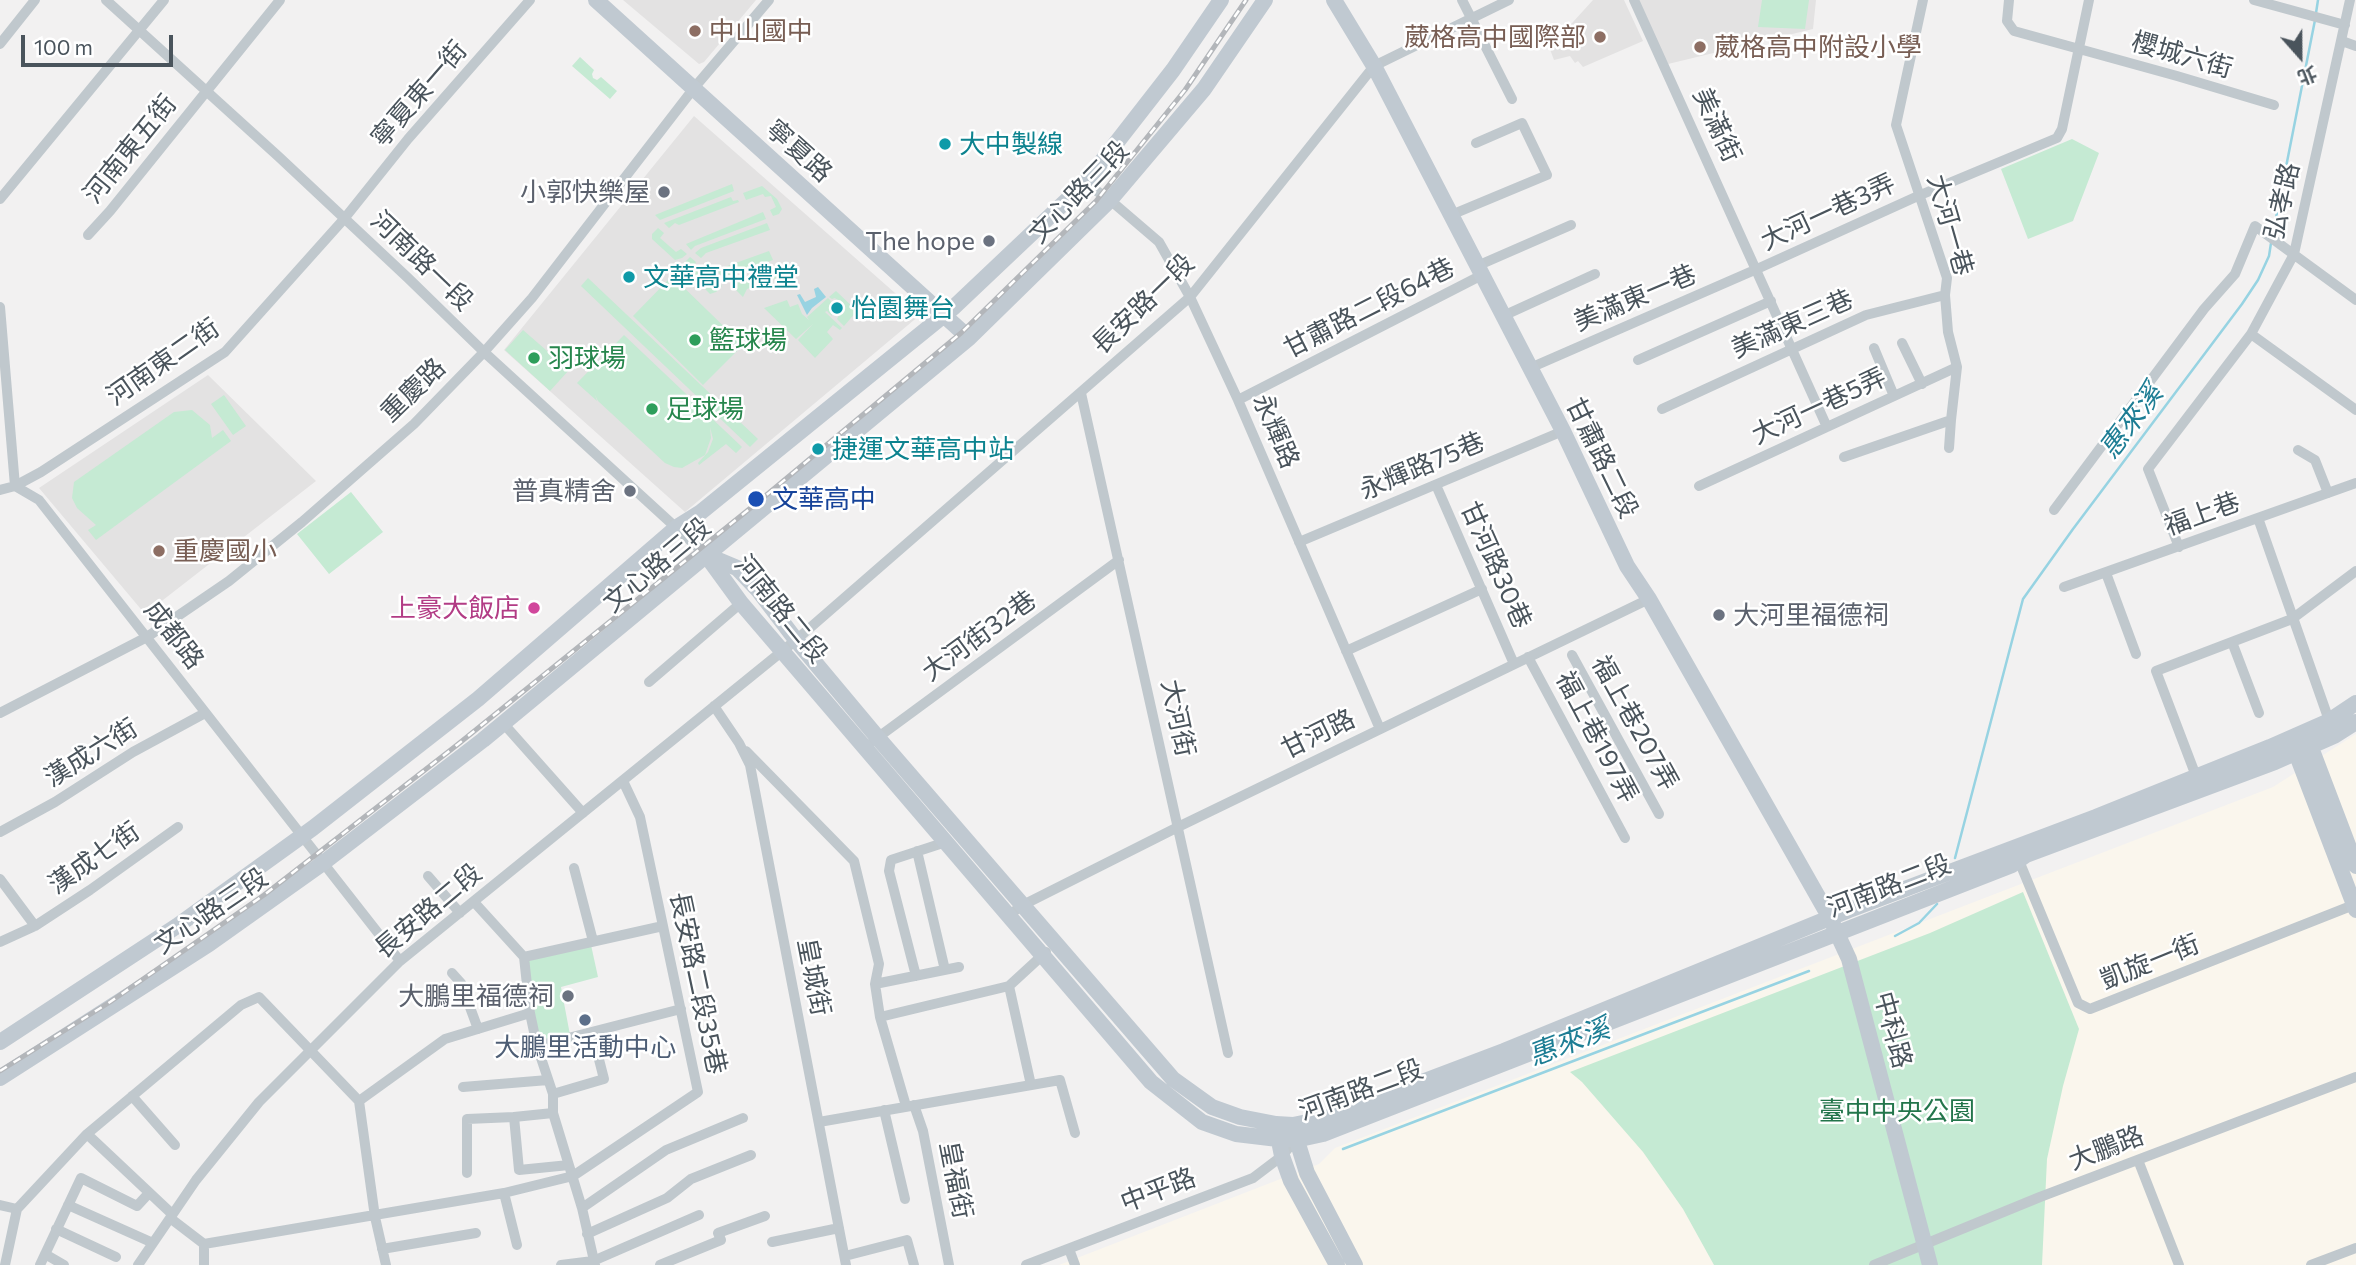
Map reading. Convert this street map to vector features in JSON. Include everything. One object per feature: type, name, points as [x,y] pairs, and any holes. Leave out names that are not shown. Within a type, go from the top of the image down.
[{"type":"street","points":[[0,44],[35,0]]},
{"type":"street","name":"河南路一段","points":[[106,0],[706,555]]},
{"type":"street","points":[[0,199],[164,0]]},
{"type":"street","name":"河南東五街","points":[[88,235],[280,0]]},
{"type":"street","name":"寧夏東一街","points":[[344,219],[408,139],[530,0]]},
{"type":"street","name":"寧夏路","points":[[596,0],[969,338]]},
{"type":"street","name":"重慶路","points":[[0,712],[147,637],[229,581],[302,522],[414,424],[532,298],[694,88],[769,0]]},
{"type":"street","name":"文心路三段","points":[[0,1042],[177,926],[302,836],[478,699],[677,527],[701,512],[943,316],[1085,183],[1173,70],[1221,0]]},
{"type":"street","name":"文心路三段","points":[[0,1079],[209,944],[323,863],[503,723],[969,338],[1110,200],[1204,89],[1265,0]]},
{"type":"street","name":"甘肅路二段","points":[[1334,0],[1374,66],[1480,270],[1563,431],[1627,566],[1649,599],[1833,925]]},
{"type":"street","points":[[1462,0],[1512,99]]},
{"type":"street","name":"長安路一段","points":[[796,640],[1190,298],[1374,66],[1509,0]]},
{"type":"street","name":"美滿街","points":[[1634,0],[1827,427]]},
{"type":"street","name":"大河一巷","points":[[1923,0],[1896,125],[1947,278],[1945,295],[1948,332],[1957,367],[1948,448]]},
{"type":"street","name":"櫻城六街","points":[[2008,0],[2007,21],[2014,31],[2274,105]]},
{"type":"street","points":[[2078,49],[2089,0]]},
{"type":"street","points":[[2254,0],[2341,24]]},
{"type":"street","name":"弘孝路","points":[[2179,547],[2148,469],[2251,334],[2294,254],[2342,41],[2341,24],[2350,0]]},
{"type":"street","points":[[2342,41],[2356,46]]},
{"type":"street","name":"大河一巷3弄","points":[[1757,269],[1918,196],[2057,138],[2062,129],[2078,49]]},
{"type":"street","points":[[1451,215],[1547,175],[1522,123],[1476,143]]},
{"type":"street","name":"永輝路","points":[[1085,183],[1110,200],[1159,242],[1190,298],[1238,400],[1380,729]]},
{"type":"street","name":"河南東二街","points":[[0,490],[15,486],[62,459],[225,352],[344,219]]},
{"type":"street","name":"甘肅路二段64巷","points":[[1238,400],[1480,270],[1571,225]]},
{"type":"street","points":[[2054,510],[2204,309],[2235,274],[2255,226],[2356,300]]},
{"type":"street","name":"美滿東一巷","points":[[1530,368],[1757,269]]},
{"type":"street","points":[[1503,316],[1595,274]]},
{"type":"street","name":"美滿東三巷","points":[[1661,408],[1866,315],[1945,295]]},
{"type":"street","points":[[1638,360],[1771,300]]},
{"type":"street","points":[[0,307],[15,486]]},
{"type":"street","points":[[2251,334],[2356,410]]},
{"type":"street","points":[[1902,343],[1922,384]]},
{"type":"street","points":[[1874,348],[1894,396]]},
{"type":"street","name":"大河一巷5弄","points":[[1699,486],[1957,367]]},
{"type":"street","name":"大河街","points":[[1081,393],[1228,1053]]},
{"type":"street","points":[[1844,457],[1951,420]]},
{"type":"street","name":"永輝路75巷","points":[[1300,542],[1563,431]]},
{"type":"street","points":[[2298,450],[2315,460],[2328,493]]},
{"type":"street","name":"福上巷","points":[[2063,587],[2356,483]]},
{"type":"street","name":"甘河路30巷","points":[[1436,485],[1514,664]]},
{"type":"street","name":"成都路","points":[[15,486],[39,500],[400,961]]},
{"type":"street","points":[[2258,518],[2332,728]]},
{"type":"street","name":"河南路二段","points":[[706,555],[741,603],[782,651],[1023,905],[1162,1068],[1181,1087],[1212,1107],[1277,1132]]},
{"type":"street","name":"河南路二段","points":[[706,555],[737,568],[758,590],[946,842],[1152,1082],[1202,1122],[1236,1134],[1294,1132],[2016,854],[2196,776],[2301,742]]},
{"type":"street","name":"大河街32巷","points":[[871,742],[1119,560]]},
{"type":"street","points":[[2196,776],[2157,671],[2292,619],[2356,571]]},
{"type":"street","points":[[2106,573],[2136,654]]},
{"type":"street","points":[[1346,651],[1482,589]]},
{"type":"street","name":"甘河路","points":[[1009,915],[1023,905],[1178,827],[1649,599]]},
{"type":"street","points":[[649,682],[741,603]]},
{"type":"street","name":"長安路二段","points":[[138,1265],[196,1180],[259,1102],[400,961],[796,640]]},
{"type":"street","points":[[2232,642],[2259,713]]},
{"type":"street","name":"福上巷207弄","points":[[1572,655],[1659,814]]},
{"type":"street","name":"福上巷197弄","points":[[1528,657],[1625,838]]},
{"type":"street","name":"河南路二段","points":[[2332,728],[2356,703]]},
{"type":"street","name":"皇城街","points":[[714,706],[750,765],[846,1263]]},
{"type":"street","name":"漢成六街","points":[[0,832],[55,802],[132,752],[205,713]]},
{"type":"street","name":"河南路二段","points":[[2016,854],[2025,855],[2183,798],[2332,728],[2356,722]]},
{"type":"street","points":[[503,723],[583,813]]},
{"type":"street","points":[[2301,742],[2356,866]]},
{"type":"street","points":[[2301,742],[2355,907]]},
{"type":"street","name":"皇福街","points":[[739,743],[854,861],[879,964],[875,984],[880,1017],[910,1106],[923,1132],[949,1265]]},
{"type":"street","name":"長安路二段35巷","points":[[571,1170],[698,1092],[640,817],[622,781]]},
{"type":"street","name":"漢成七街","points":[[0,943],[35,926],[178,827]]},
{"type":"street","points":[[916,976],[889,871],[891,860],[946,842]]},
{"type":"street","points":[[917,851],[945,970]]},
{"type":"street","name":"凱旋一街","points":[[2016,854],[2078,1003],[2090,1009],[2355,907]]},
{"type":"street","points":[[574,869],[593,941]]},
{"type":"street","points":[[428,876],[460,913]]},
{"type":"street","points":[[0,880],[35,926]]},
{"type":"street","points":[[474,902],[524,957],[530,1013],[537,1046],[553,1094],[552,1113],[582,1208],[594,1263]]},
{"type":"street","name":"中科路","points":[[1833,925],[1849,959],[1930,1265]]},
{"type":"street","points":[[524,957],[663,926]]},
{"type":"street","points":[[880,1017],[1009,986],[1057,944]]},
{"type":"street","points":[[875,984],[959,967]]},
{"type":"street","points":[[452,973],[461,983],[478,1029]]},
{"type":"street","points":[[1009,986],[1031,1085]]},
{"type":"street","points":[[5,1265],[17,1209],[87,1134],[241,1004],[259,997],[359,1101],[375,1217],[386,1265]]},
{"type":"street","points":[[537,1046],[681,1009]]},
{"type":"street","points":[[359,1101],[445,1039],[530,1013]]},
{"type":"street","points":[[553,1094],[604,1079],[592,1032]]},
{"type":"street","name":"大鵬路","points":[[1874,1265],[2356,1077]]},
{"type":"street","points":[[463,1087],[548,1080]]},
{"type":"street","points":[[819,1122],[1060,1080],[1074,1133]]},
{"type":"street","points":[[132,1096],[176,1145]]},
{"type":"street","points":[[884,1111],[905,1199]]},
{"type":"street","points":[[467,1173],[467,1119],[552,1113]]},
{"type":"street","points":[[514,1117],[519,1170],[571,1170]]},
{"type":"street","points":[[582,1208],[666,1150],[743,1118]]},
{"type":"street","points":[[1277,1132],[1291,1181],[1337,1265]]},
{"type":"street","points":[[1294,1132],[1307,1173],[1355,1265]]},
{"type":"street","name":"中平路","points":[[1026,1265],[1253,1178],[1282,1156],[1294,1132]]},
{"type":"street","points":[[87,1134],[171,1216],[204,1244],[504,1193],[571,1170]]},
{"type":"street","points":[[587,1234],[667,1198],[691,1179],[751,1155]]},
{"type":"street","points":[[2138,1160],[2179,1265]]},
{"type":"street","points":[[64,1265],[42,1260],[81,1178],[137,1206],[149,1193]]},
{"type":"street","points":[[504,1193],[517,1245]]},
{"type":"street","points":[[0,1205],[17,1209]]},
{"type":"street","points":[[68,1205],[153,1242]]},
{"type":"street","points":[[561,1265],[594,1263],[699,1215]]},
{"type":"street","points":[[660,1265],[721,1240],[718,1233],[765,1216]]},
{"type":"street","points":[[772,1242],[839,1228]]},
{"type":"street","points":[[57,1230],[116,1257]]},
{"type":"street","points":[[382,1249],[476,1233]]},
{"type":"street","points":[[846,1263],[907,1240],[914,1265]]},
{"type":"street","points":[[204,1244],[204,1265]]},
{"type":"street","points":[[2311,1265],[2356,1248]]},
{"type":"street","points":[[1069,1249],[1074,1265]]},
{"type":"shaded area","name":"中山國中","points":[[623,0],[756,0],[704,62],[699,64]]},
{"type":"shaded area","name":"葳格高中國際部","points":[[1593,0],[1624,0],[1643,41],[1583,67],[1578,61],[1575,63],[1570,56],[1554,60],[1548,44],[1563,33]]},
{"type":"shaded area","name":"葳格高中附設小學","points":[[1637,0],[1816,0],[1813,29],[1668,64]]},
{"type":"shaded area","name":"文華高中","points":[[694,116],[920,315],[685,512],[504,350]]},
{"type":"shaded area","name":"重慶國小","points":[[208,375],[316,481],[145,614],[39,488]]},
{"type":"shaded area","points":[[2356,734],[2356,1265],[1059,1265],[1319,1164],[1335,1148],[2273,787]]},
{"type":"green space","points":[[1762,0],[1809,0],[1805,29],[1758,27]]},
{"type":"green space","points":[[580,57],[594,70],[593,78],[597,80],[601,77],[617,91],[610,99],[572,66]]},
{"type":"green space","points":[[2072,139],[2099,153],[2073,221],[2028,239],[2001,169]]},
{"type":"green space","points":[[732,184],[734,191],[660,220],[655,215]]},
{"type":"green space","points":[[762,186],[777,199],[782,209],[779,214],[773,216],[770,210],[776,207],[771,196],[765,197],[763,194],[746,200],[743,193]]},
{"type":"green space","points":[[731,197],[733,201],[739,202],[679,225],[675,223],[669,228],[664,223]]},
{"type":"green space","points":[[763,212],[766,219],[695,246],[691,250],[686,244]]},
{"type":"green space","points":[[767,223],[770,230],[706,253],[701,258],[695,253],[701,248]]},
{"type":"green space","points":[[658,228],[664,233],[660,238],[676,252],[681,249],[687,254],[675,260],[652,239],[652,234]]},
{"type":"green space","points":[[769,251],[773,260],[733,275],[727,281],[718,272],[719,269]]},
{"type":"green space","points":[[690,257],[696,262],[693,268],[708,281],[713,277],[722,286],[716,292],[710,294],[685,269],[684,263]]},
{"type":"green space","points":[[775,267],[779,277],[747,289],[743,297],[732,286],[737,281]]},
{"type":"green space","points":[[672,276],[743,345],[703,385],[633,316]]},
{"type":"green space","points":[[588,278],[758,439],[750,447],[581,286]]},
{"type":"green space","points":[[836,291],[857,311],[844,326],[837,319],[844,306],[835,298],[829,297]]},
{"type":"green space","points":[[828,298],[831,301],[832,316],[825,312],[842,328],[840,330],[833,325],[827,332],[833,339],[815,358],[798,340],[813,324],[796,339],[764,308],[787,300],[790,307],[798,304],[802,314],[809,320],[807,317]]},
{"type":"green space","name":"羽球場","points":[[523,330],[569,370],[550,391],[505,350]]},
{"type":"green space","points":[[624,335],[742,447],[736,453],[726,444],[699,465],[698,463],[708,452],[713,439],[710,427],[711,438],[705,455],[682,468],[674,467],[665,463],[598,401],[595,395],[597,401],[577,383]]},
{"type":"green space","points":[[224,395],[246,426],[233,435],[211,404]]},
{"type":"green space","points":[[192,410],[210,425],[212,438],[223,430],[231,441],[96,540],[88,530],[96,525],[77,508],[72,498],[74,482],[174,412]]},
{"type":"green space","points":[[351,492],[383,532],[329,574],[297,534]]},
{"type":"green space","name":"臺中中央公園","points":[[2023,892],[2079,1029],[2047,1159],[2042,1265],[1714,1265],[1683,1209],[1643,1152],[1582,1082],[1570,1072],[1930,933]]},
{"type":"green space","points":[[591,945],[598,977],[561,987],[570,1035],[539,1042],[527,961]]},
{"type":"water","points":[[818,287],[826,297],[807,315],[797,295],[800,294],[805,302],[816,297],[814,289]]},
{"type":"waterway","name":"惠來溪","points":[[2316,13],[2318,0]]},
{"type":"waterway","name":"惠來溪","points":[[2273,233],[2315,20]]},
{"type":"waterway","name":"惠來溪","points":[[1955,858],[2023,599],[2242,304],[2258,280],[2269,256],[2271,243]]},
{"type":"waterway","name":"惠來溪","points":[[1895,936],[1919,923],[1937,904]]},
{"type":"waterway","name":"惠來溪","points":[[1343,1149],[1809,971]]},
{"type":"railway","points":[[0,1071],[110,1002],[264,895],[457,745],[758,502],[961,333],[1096,201],[1185,90],[1246,0]]},
{"type":"place","name":"中山國中","points":[[695,31]]},
{"type":"place","name":"葳格高中國際部","points":[[1600,37]]},
{"type":"place","name":"葳格高中附設小學","points":[[1700,47]]},
{"type":"place","name":"大中製線","points":[[945,144]]},
{"type":"place","name":"小郭快樂屋","points":[[664,192]]},
{"type":"place","name":"The hope","points":[[989,241]]},
{"type":"place","name":"文華高中禮堂","points":[[629,277]]},
{"type":"place","name":"怡園舞台","points":[[837,308]]},
{"type":"place","name":"籃球場","points":[[695,340]]},
{"type":"place","name":"羽球場","points":[[534,358]]},
{"type":"place","name":"足球場","points":[[652,409]]},
{"type":"place","name":"捷運文華高中站","points":[[818,449]]},
{"type":"place","name":"普真精舍","points":[[630,491]]},
{"type":"place","name":"文華高中","points":[[756,499]]},
{"type":"place","name":"重慶國小","points":[[159,551]]},
{"type":"place","name":"上豪大飯店","points":[[534,608]]},
{"type":"place","name":"大河里福德祠","points":[[1719,615]]},
{"type":"place","name":"大鵬里福德祠","points":[[568,996]]},
{"type":"place","name":"大鵬里活動中心","points":[[585,1020]]}]
